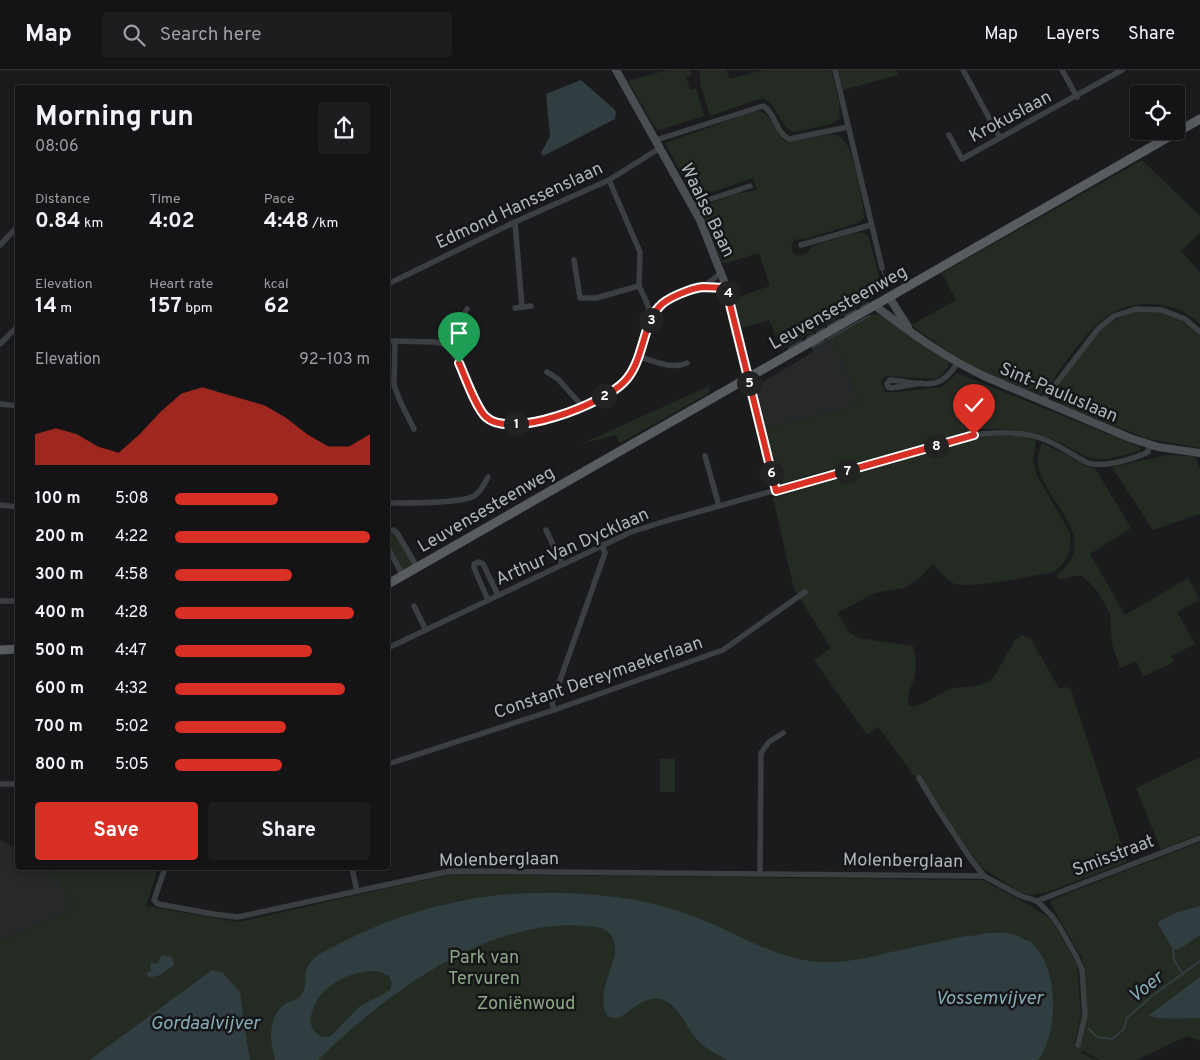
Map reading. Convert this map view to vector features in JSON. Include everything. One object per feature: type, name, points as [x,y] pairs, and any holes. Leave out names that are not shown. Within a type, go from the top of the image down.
[{"type":"main road","name":"Leuvensesteenweg","points":[[390,583],[1200,119]]},
{"type":"main road","points":[[0,650],[15,649]]},
{"type":"street","name":"Waalse Baan","points":[[616,70],[693,205],[721,273],[776,491]]},
{"type":"street","points":[[835,70],[882,268]]},
{"type":"street","points":[[963,70],[1000,138]]},
{"type":"street","points":[[1062,70],[1077,97]]},
{"type":"street","name":"Krokuslaan","points":[[948,135],[962,159],[1077,97],[1122,70]]},
{"type":"street","points":[[656,140],[762,106],[768,109],[785,136],[789,139],[848,127]]},
{"type":"street","name":"Edmond Hanssenslaan","points":[[390,283],[515,222],[609,180],[660,148]]},
{"type":"street","points":[[609,180],[640,252],[639,286],[652,319]]},
{"type":"street","points":[[693,205],[750,186]]},
{"type":"street","points":[[515,222],[522,307]]},
{"type":"street","points":[[801,245],[871,225]]},
{"type":"street","points":[[0,245],[15,229]]},
{"type":"street","points":[[574,260],[580,298],[596,298],[639,286]]},
{"type":"street","points":[[390,341],[435,342],[447,345],[459,363],[475,399],[486,417],[500,424],[520,424],[558,416],[582,408],[598,400],[624,382],[639,357],[652,319],[659,307],[675,296],[702,287],[721,273]]},
{"type":"street","points":[[702,287],[726,288]]},
{"type":"street","name":"Sint-Pauluslaan","points":[[889,297],[916,336]]},
{"type":"street","points":[[647,303],[659,307]]},
{"type":"street","name":"Sint-Pauluslaan","points":[[874,305],[957,363],[1042,402],[1150,445],[1200,453]]},
{"type":"street","points":[[515,308],[531,306]]},
{"type":"street","points":[[447,345],[467,309]]},
{"type":"street","points":[[1042,402],[1098,329],[1109,319],[1121,313],[1136,309],[1169,311],[1185,318],[1200,332]]},
{"type":"street","points":[[0,344],[15,329]]},
{"type":"street","points":[[395,341],[394,385],[414,429]]},
{"type":"street","points":[[639,357],[672,367],[687,363]]},
{"type":"street","points":[[921,383],[913,386],[892,388],[888,387],[887,384],[890,380],[936,383],[944,380],[957,363]]},
{"type":"street","points":[[547,372],[558,379],[582,408]]},
{"type":"street","points":[[0,404],[15,406]]},
{"type":"street","name":"Arthur Van Dycklaan","points":[[390,647],[602,545],[644,528],[974,435],[1011,433],[1041,438],[1094,465],[1138,457],[1148,452],[1150,445]]},
{"type":"street","points":[[705,456],[719,506]]},
{"type":"street","points":[[390,503],[451,502],[474,496],[483,486],[488,476]]},
{"type":"street","points":[[0,506],[15,507]]},
{"type":"street","points":[[546,530],[562,564]]},
{"type":"street","points":[[390,531],[398,533],[417,567]]},
{"type":"street","points":[[554,710],[552,703],[604,553],[602,545]]},
{"type":"street","points":[[390,552],[402,576]]},
{"type":"street","points":[[488,600],[474,568],[476,562],[483,564],[498,595]]},
{"type":"street","name":"Constant Dereymaekerlaan","points":[[390,763],[554,710],[723,650],[805,592]]},
{"type":"street","points":[[0,601],[15,601]]},
{"type":"street","points":[[414,606],[426,630]]},
{"type":"street","points":[[760,874],[761,753],[768,742],[783,733]]},
{"type":"street","points":[[919,778],[941,815],[984,876],[1021,896],[1037,901],[1056,921],[1082,970],[1084,1015],[1078,1045]]},
{"type":"street","points":[[0,784],[15,784]]},
{"type":"street","name":"Smisstraat","points":[[1037,901],[1200,838]]},
{"type":"street","name":"Molenberglaan","points":[[164,870],[154,900],[158,904],[238,917],[450,871],[984,876]]},
{"type":"street","points":[[352,870],[357,891]]},
{"type":"shaded area","points":[[826,339],[840,353],[860,404],[766,429],[758,396],[763,382],[813,352],[811,347]]},
{"type":"shaded area","points":[[0,840],[15,847],[15,870],[49,870],[78,907],[0,941]]},
{"type":"green space","points":[[667,70],[690,70],[692,75],[686,77],[690,90],[696,88],[704,116],[659,130],[654,126],[628,81]]},
{"type":"green space","points":[[700,70],[726,70],[730,79],[763,70],[831,70],[839,102],[840,118],[832,124],[794,132],[784,125],[772,105],[762,98],[710,116],[700,84]]},
{"type":"green space","points":[[838,70],[896,70],[898,75],[843,90]]},
{"type":"green space","points":[[755,111],[761,111],[766,114],[782,139],[787,142],[832,134],[846,144],[856,173],[864,218],[858,223],[809,238],[794,240],[792,249],[795,254],[802,255],[815,245],[864,232],[869,238],[881,283],[879,290],[871,299],[782,349],[769,320],[742,328],[733,299],[770,286],[759,253],[723,264],[701,211],[702,206],[739,193],[757,190],[753,178],[701,196],[695,195],[691,193],[665,143]]},
{"type":"green space","points":[[1142,160],[1200,216],[1200,233],[1181,251],[1200,272],[1200,324],[1184,312],[1164,306],[1151,304],[1134,305],[1120,309],[1107,316],[1086,336],[1040,394],[964,363],[911,325],[956,300],[942,273]]},
{"type":"green space","points":[[1140,311],[1173,316],[1200,336],[1200,448],[1148,439],[1068,407],[1053,399],[1054,392],[1080,355],[1100,331],[1125,315]]},
{"type":"green space","points":[[871,314],[884,317],[950,363],[946,370],[936,379],[885,376],[881,381],[885,392],[941,387],[957,373],[1140,447],[1140,451],[1111,458],[1094,459],[1052,439],[1034,433],[979,429],[782,483],[779,480],[766,429],[860,404],[840,353],[826,339]]},
{"type":"green space","points":[[709,386],[709,393],[620,443],[616,435],[581,444]]},
{"type":"green space","points":[[1020,436],[1036,440],[1033,460],[1037,476],[1069,531],[1069,550],[1060,566],[1050,573],[1030,577],[985,584],[960,585],[950,581],[933,564],[918,579],[904,588],[875,593],[837,613],[850,633],[858,638],[913,646],[916,668],[908,695],[910,706],[925,703],[950,689],[984,684],[989,681],[993,678],[1015,640],[1022,635],[1030,638],[1059,688],[1066,687],[1071,689],[1127,862],[1048,892],[1032,895],[1021,893],[982,868],[878,727],[867,735],[814,660],[831,648],[794,589],[773,498],[967,442],[974,438]]},
{"type":"green space","points":[[1042,443],[1085,466],[1095,468],[1131,528],[1090,554],[1125,615],[1188,578],[1200,600],[1177,612],[1195,644],[1171,656],[1174,662],[1143,677],[1136,661],[1120,668],[1112,644],[1110,613],[1098,592],[1082,576],[1073,576],[1060,580],[1057,575],[1069,562],[1074,549],[1074,536],[1069,523],[1039,470],[1038,460]]},
{"type":"green space","points":[[1168,455],[1195,456],[1200,469],[1200,514],[1153,530],[1112,467]]},
{"type":"green space","points":[[390,533],[395,534],[413,566],[403,572],[390,547]]},
{"type":"green space","points":[[1200,757],[1200,834],[1161,850],[1136,788]]},
{"type":"green space","points":[[660,759],[675,759],[675,792],[660,792]]},
{"type":"green space","name":"Park van Tervuren","points":[[1200,842],[1200,1041],[1187,1036],[1137,1060],[1100,1060],[1082,1051],[1081,1053],[1097,1060],[0,1060],[0,941],[78,907],[49,870],[157,870],[146,906],[238,922],[450,874],[983,880],[1051,919],[1077,965],[1081,1015],[1074,1046],[1086,1017],[1082,956],[1079,954],[1051,904],[1051,900]]},
{"type":"water","points":[[581,80],[614,109],[616,112],[615,119],[543,156],[541,153],[550,136],[546,94]]},
{"type":"water","name":"Vossemvijver","points":[[533,893],[580,894],[649,903],[693,916],[780,954],[821,962],[864,958],[970,935],[972,937],[987,933],[1012,934],[1030,941],[1041,954],[1047,967],[1053,1000],[1053,1017],[1050,1033],[1045,1048],[1038,1060],[728,1060],[712,1052],[698,1041],[678,1012],[665,1001],[657,999],[648,1000],[640,1003],[618,1018],[609,1017],[603,1003],[605,986],[615,954],[613,938],[601,928],[562,925],[523,931],[484,943],[447,961],[411,983],[377,1008],[318,1060],[275,1060],[271,1030],[275,1016],[285,1004],[301,995],[305,987],[306,971],[316,957],[359,934],[401,917],[422,910],[488,896]],"holes":[[[378,971],[389,976],[392,983],[390,990],[359,1007],[331,1036],[322,1037],[315,1032],[311,1025],[311,1016],[314,1006],[325,990],[332,984],[350,975]]]},
{"type":"water","points":[[1200,906],[1200,935],[1178,950],[1173,949],[1158,924],[1160,921],[1178,912]]},
{"type":"water","points":[[161,956],[172,957],[174,965],[160,975],[149,978],[146,973],[151,971],[150,964],[158,963]]},
{"type":"water","name":"Gordaalvijver","points":[[212,970],[222,972],[240,992],[250,1060],[90,1060]]},
{"type":"water","points":[[1200,977],[1200,1018],[1148,1016]]},
{"type":"waterway","points":[[861,307],[868,303]]},
{"type":"waterway","points":[[845,316],[856,310]]},
{"type":"waterway","points":[[828,339],[869,316]]},
{"type":"waterway","points":[[828,326],[841,319]]},
{"type":"waterway","points":[[817,332],[824,328]]},
{"type":"waterway","points":[[807,338],[813,334]]},
{"type":"waterway","points":[[789,348],[801,341]]},
{"type":"waterway","points":[[813,347],[824,341]]},
{"type":"waterway","points":[[1173,949],[1174,960],[1183,975]]},
{"type":"waterway","name":"Voer","points":[[1089,1029],[1097,1037],[1112,1039],[1124,1029],[1127,1018],[1152,996],[1200,961]]},
{"type":"tram line","points":[[882,270],[885,281]]},
{"type":"route","points":[[459,363],[475,399],[486,417],[500,424],[510,425],[550,418],[582,408],[610,393],[624,382],[639,357],[644,339],[659,307],[675,296],[702,287],[726,288],[776,491],[974,435]]},
{"type":"park label","name":"Zoniënwoud","points":[[526,1003]]}]
